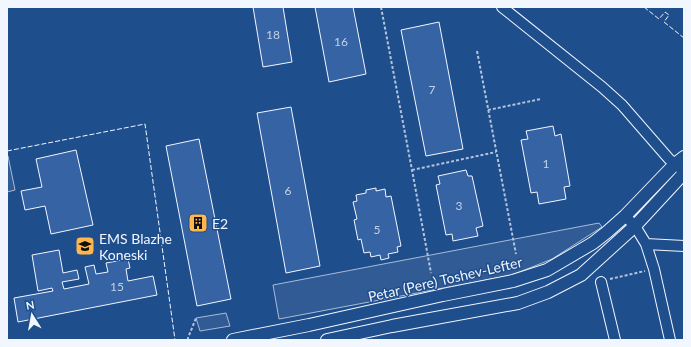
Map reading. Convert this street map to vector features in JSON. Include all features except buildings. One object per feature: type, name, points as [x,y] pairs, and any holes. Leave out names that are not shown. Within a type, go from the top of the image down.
[{"type":"street","points":[[327,340],[392,326],[518,303],[548,292],[581,275],[635,226],[684,173],[680,160],[622,105],[602,87],[502,7]]},
{"type":"street","name":"Petar (Pere) Toshev-Lefter","points":[[232,340],[513,281],[547,270],[593,243],[607,232],[625,216],[680,160]]},
{"type":"street","points":[[625,216],[635,226],[646,244],[654,269],[670,340]]},
{"type":"street","points":[[646,244],[684,246]]},
{"type":"street","points":[[601,282],[615,340]]},
{"type":"path","name":"Petar (Pere) Toshev-Lefter","points":[[381,7],[431,273]]},
{"type":"path","name":"Petar (Pere) Toshev-Lefter","points":[[477,51],[516,254]]},
{"type":"path","points":[[488,110],[541,99]]},
{"type":"path","points":[[412,170],[496,152]]},
{"type":"path","points":[[601,282],[654,269]]},
{"type":"path","points":[[188,340],[196,318]]},
{"type":"shaded area","points":[[7,156],[15,190],[7,192]]},
{"type":"shaded area","points":[[599,223],[602,227],[552,259],[512,275],[279,319],[273,285]]},
{"type":"shaded area","points":[[226,313],[230,326],[200,331],[196,318]]},
{"type":"fence","points":[[644,7],[659,19],[665,12],[669,15],[664,22],[684,38]]},
{"type":"fence","points":[[7,151],[145,124],[175,340]]},
{"type":"place","name":"E2","points":[[198,223]]},
{"type":"place","name":"EMS Blazhe Koneski","points":[[85,246]]}]
